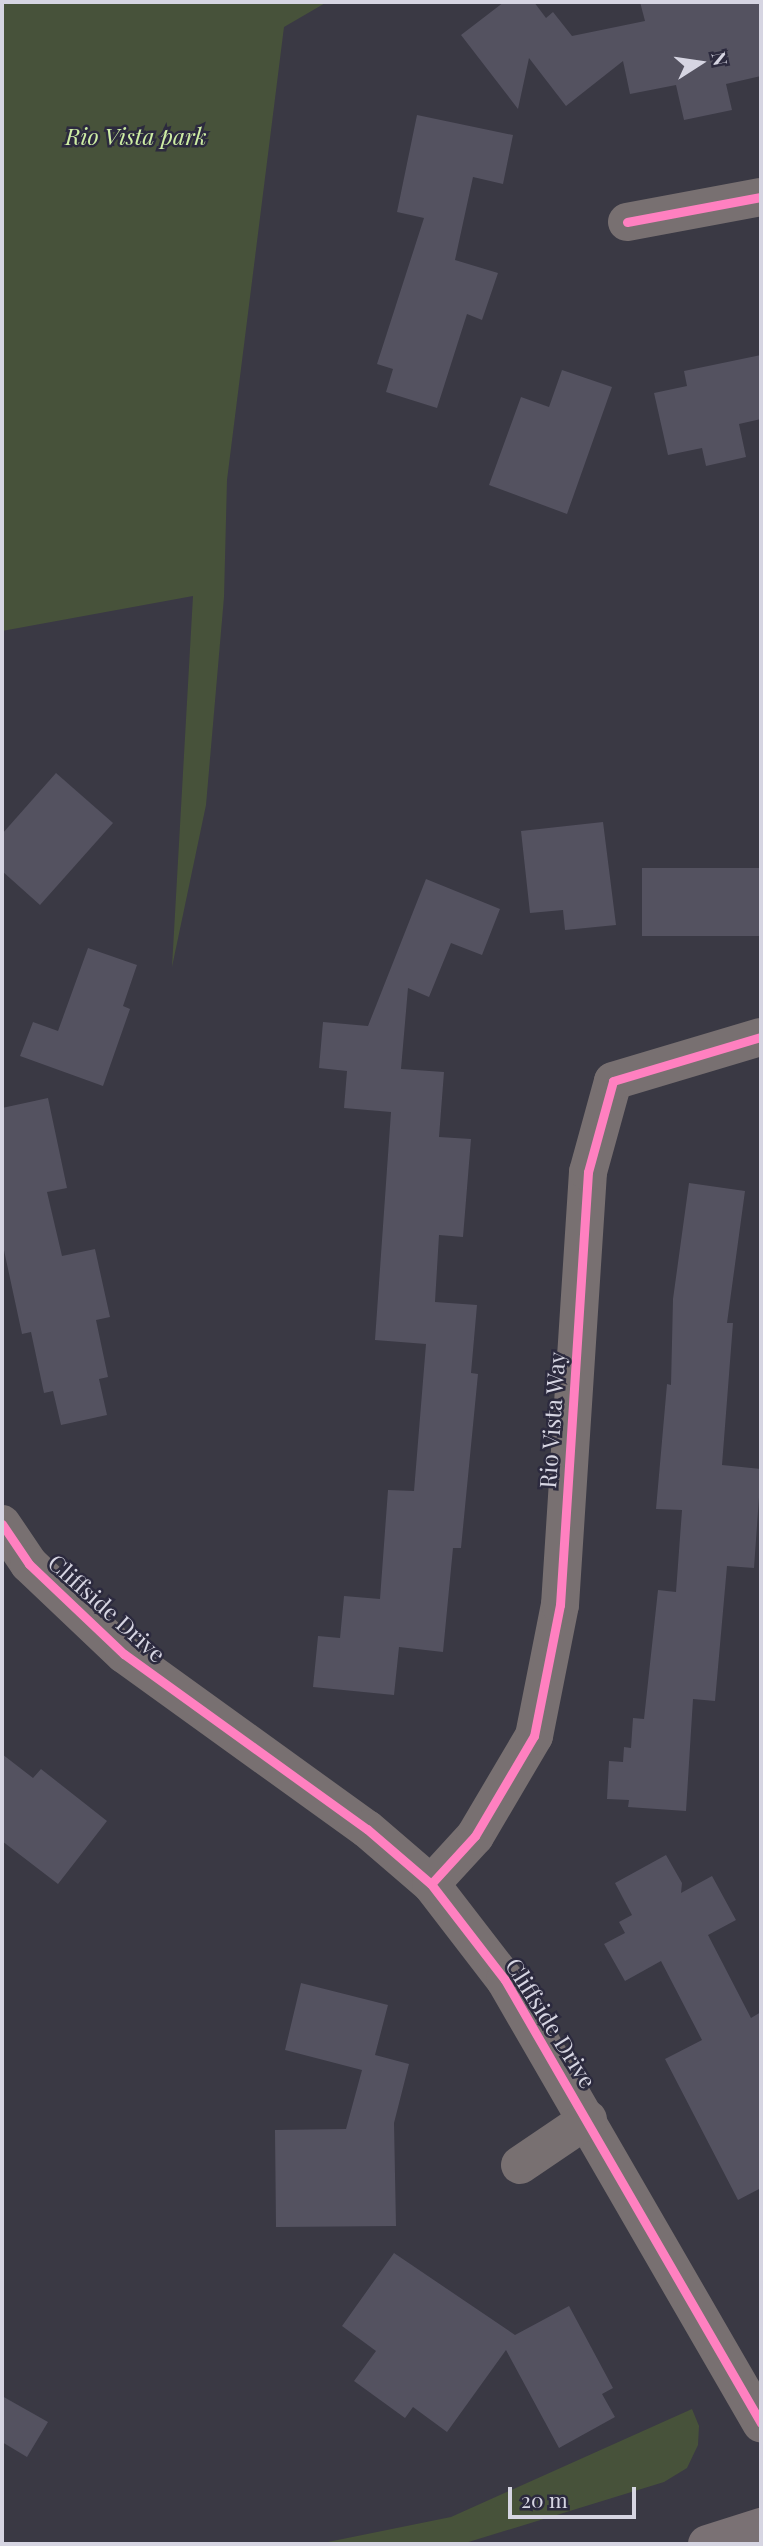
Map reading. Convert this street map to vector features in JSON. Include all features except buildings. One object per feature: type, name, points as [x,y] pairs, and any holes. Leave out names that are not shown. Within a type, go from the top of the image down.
[{"type":"main road","points":[[707,2544],[761,2527]]},
{"type":"street","points":[[627,222],[761,197]]},
{"type":"street","name":"Rio Vista Way","points":[[431,1884],[475,1836],[534,1736],[559,1605],[587,1171],[613,1081],[761,1037]]},
{"type":"street","name":"Cliffside Drive","points":[[2,1524],[29,1564],[124,1654],[368,1829],[431,1884],[505,1980],[588,2119],[761,2423]]},
{"type":"street","points":[[520,2165],[588,2119]]},
{"type":"green space","name":"Rio Vista park","points":[[2,2],[327,2],[284,27],[227,480],[224,597],[206,805],[172,967],[193,596],[2,631]]},
{"type":"green space","points":[[692,2409],[699,2426],[698,2445],[687,2468],[664,2482],[462,2544],[318,2544],[451,2517]]},
{"type":"cycle path","points":[[627,222],[761,197]]},
{"type":"cycle path","points":[[431,1884],[475,1836],[534,1736],[560,1605],[588,1172],[613,1081],[761,1037]]},
{"type":"cycle path","points":[[2,1524],[29,1564],[124,1654],[367,1829],[431,1884],[505,1980],[761,2423]]}]
